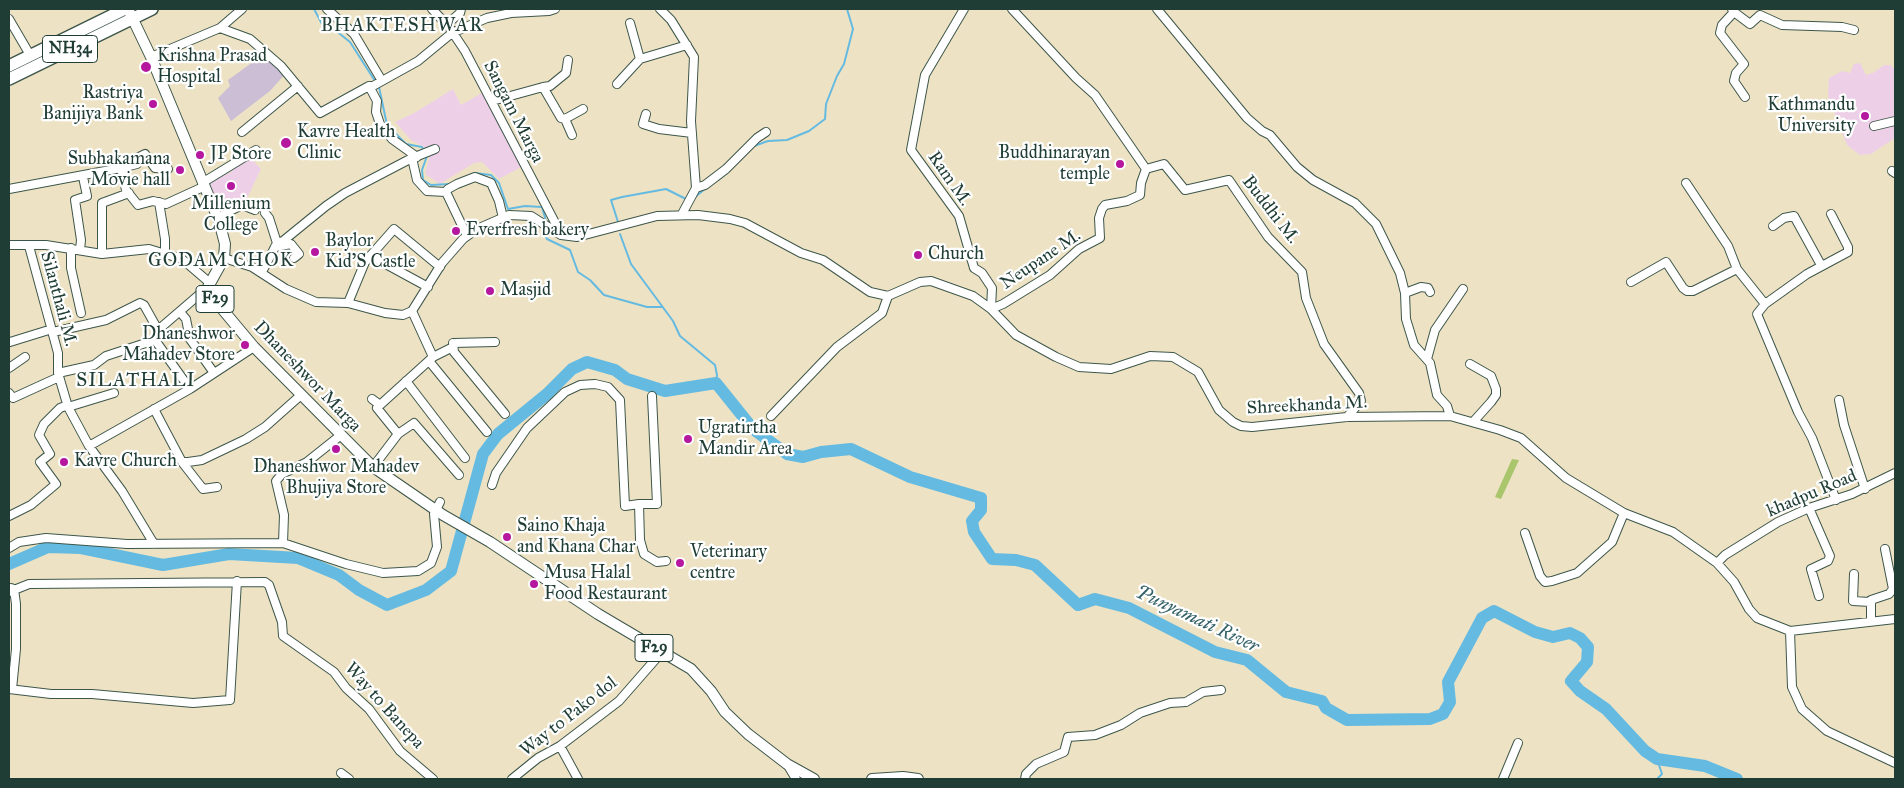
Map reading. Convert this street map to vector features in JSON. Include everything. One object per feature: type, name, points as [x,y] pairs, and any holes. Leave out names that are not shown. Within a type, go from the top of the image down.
[{"type":"highway","name":"NH34","points":[[9,66],[128,12],[152,9]]},
{"type":"highway","name":"NH34","points":[[9,79],[128,12]]},
{"type":"main road","points":[[128,12],[151,57],[202,185],[219,221],[225,244],[224,258]]},
{"type":"main road","name":"F29","points":[[209,285],[224,258]]},
{"type":"main road","name":"Dhaneshwor Marga","points":[[209,285],[218,304],[254,348],[341,436],[373,467],[440,509]]},
{"type":"main road","name":"F29","points":[[440,509],[661,653],[691,669],[711,691],[725,712],[787,764],[814,779]]},
{"type":"main road","points":[[872,779],[903,777],[918,779]]},
{"type":"street","points":[[151,57],[220,28],[242,9]]},
{"type":"street","points":[[327,9],[354,34],[382,81]]},
{"type":"street","name":"Sangam Marga","points":[[432,9],[452,33],[492,101],[523,166],[561,235]]},
{"type":"street","points":[[446,24],[460,13],[461,9]]},
{"type":"street","points":[[220,28],[250,39],[281,66],[320,113],[418,61],[452,33],[487,18],[511,13],[555,9]]},
{"type":"street","points":[[660,9],[671,20],[694,57],[692,133],[694,191],[682,213]]},
{"type":"street","name":"Ram M.","points":[[964,9],[925,74],[911,150],[958,216],[974,268],[982,273],[992,288],[991,309]]},
{"type":"street","points":[[1012,9],[1076,78],[1095,95],[1146,169]]},
{"type":"street","points":[[1157,9],[1246,118],[1262,131],[1270,134],[1297,166],[1313,180],[1355,203],[1367,213],[1388,246],[1400,272],[1405,293],[1406,319],[1414,345],[1428,359]]},
{"type":"street","points":[[1745,97],[1734,81],[1736,73],[1744,64],[1720,33],[1722,25],[1733,10],[1750,24],[1763,12],[1782,25],[1842,27],[1854,30]]},
{"type":"street","points":[[9,19],[12,28],[30,55]]},
{"type":"street","points":[[630,23],[640,59]]},
{"type":"street","points":[[617,84],[640,59],[687,45]]},
{"type":"street","points":[[492,101],[550,86],[566,73],[568,60]]},
{"type":"street","points":[[242,132],[298,86]]},
{"type":"street","points":[[369,86],[377,101],[376,112],[380,124],[392,139],[415,158],[418,180],[427,191],[446,192]]},
{"type":"street","points":[[543,87],[561,118],[565,119],[572,135]]},
{"type":"street","points":[[565,119],[583,109]]},
{"type":"street","points":[[646,114],[642,124],[659,130],[692,133]]},
{"type":"street","points":[[1874,126],[1895,121]]},
{"type":"street","points":[[694,191],[726,169],[757,138],[766,132]]},
{"type":"street","points":[[262,272],[276,245],[345,193],[435,149]]},
{"type":"street","points":[[121,168],[129,194],[138,206],[153,201],[166,204],[202,185],[256,150]]},
{"type":"street","points":[[9,189],[83,177],[137,164],[135,159],[144,154],[155,168],[168,169]]},
{"type":"street","name":"Buddhi M.","points":[[1146,169],[1164,164],[1184,190],[1229,180],[1268,237],[1302,272],[1306,298],[1324,344],[1360,393],[1361,401],[1346,418]]},
{"type":"street","name":"Neupane M.","points":[[991,309],[1050,275],[1079,249],[1100,238],[1099,218],[1102,209],[1105,205],[1127,202],[1140,195],[1141,183],[1146,169]]},
{"type":"street","points":[[80,250],[81,240],[75,200],[87,196],[83,177]]},
{"type":"street","points":[[446,192],[448,188],[475,177],[491,183],[499,201],[502,218]]},
{"type":"street","points":[[1686,183],[1728,246],[1737,268],[1765,304]]},
{"type":"street","points":[[446,192],[467,236]]},
{"type":"street","points":[[102,254],[102,203],[129,194]]},
{"type":"street","points":[[159,202],[165,239],[164,253]]},
{"type":"street","points":[[219,221],[224,214],[242,205],[255,210]]},
{"type":"street","points":[[265,213],[270,218],[276,245]]},
{"type":"street","points":[[412,312],[440,267],[467,236],[477,229],[509,215],[531,216],[561,235],[577,237],[657,216],[682,213],[730,218],[745,223],[801,253],[823,260],[870,292],[888,296],[882,313],[837,347],[771,416]]},
{"type":"street","points":[[1831,214],[1848,247],[1848,252],[1821,265],[1765,304],[1759,310],[1758,319],[1766,332],[1798,412],[1812,438],[1836,500]]},
{"type":"street","points":[[1773,226],[1784,218],[1794,216],[1821,265]]},
{"type":"street","points":[[348,303],[360,272],[394,229],[440,267]]},
{"type":"street","points":[[276,245],[291,244],[299,254],[294,258]]},
{"type":"street","points":[[9,245],[46,245],[102,254],[149,249],[182,259],[209,285],[158,330],[155,340]]},
{"type":"street","name":"Silanthali M.","points":[[29,246],[53,331],[58,353],[59,375],[68,406],[90,446],[122,491],[154,544]]},
{"type":"street","points":[[71,248],[71,268],[81,313]]},
{"type":"street","points":[[371,256],[428,287]]},
{"type":"street","points":[[224,258],[235,260],[262,272],[286,288],[316,302],[326,304],[348,303],[396,314],[412,312]]},
{"type":"street","points":[[1631,282],[1666,262],[1683,288],[1693,291],[1737,268]]},
{"type":"street","name":"Shreekhanda M.","points":[[888,296],[920,282],[931,280],[973,296],[991,309],[1016,335],[1056,357],[1078,366],[1111,369],[1150,356],[1173,357],[1198,372],[1220,410],[1233,422],[1241,426],[1252,427],[1346,418],[1450,416],[1521,438],[1566,478],[1624,513],[1673,532],[1717,563],[1734,582],[1757,618],[1790,631]]},
{"type":"street","points":[[1405,293],[1421,287],[1428,288],[1430,292]]},
{"type":"street","points":[[1450,416],[1447,406],[1437,395],[1428,359],[1435,330],[1463,290]]},
{"type":"street","points":[[10,342],[106,320],[140,304],[144,305],[158,330]]},
{"type":"street","points":[[180,312],[186,319],[190,339],[214,373]]},
{"type":"street","points":[[412,312],[431,359],[487,432]]},
{"type":"street","points":[[9,393],[13,398],[59,375],[94,365],[106,356],[155,340]]},
{"type":"street","points":[[155,340],[190,388]]},
{"type":"street","points":[[398,434],[378,408],[380,404],[431,359],[453,347],[453,343],[495,342]]},
{"type":"street","points":[[453,347],[454,352],[505,414]]},
{"type":"street","points":[[90,446],[190,388],[254,348]]},
{"type":"street","points":[[9,368],[24,357]]},
{"type":"street","points":[[1470,364],[1492,376],[1496,389],[1496,395],[1473,422]]},
{"type":"street","points":[[406,381],[465,458]]},
{"type":"street","points":[[492,485],[496,473],[533,422],[565,392],[580,385],[595,384],[608,388],[620,400],[625,506],[657,504],[652,396]]},
{"type":"street","points":[[9,516],[31,505],[56,484],[40,462],[42,458],[50,454],[39,436],[44,424],[60,408],[114,393]]},
{"type":"street","points":[[182,462],[202,460],[246,439],[265,427],[301,395]]},
{"type":"street","points":[[372,399],[380,404]]},
{"type":"street","points":[[1839,400],[1844,424],[1865,489]]},
{"type":"street","points":[[154,409],[182,462],[203,489],[217,488]]},
{"type":"street","points":[[373,467],[398,434],[414,423],[459,476]]},
{"type":"street","points":[[284,544],[284,515],[276,481],[282,474],[307,462],[341,436]]},
{"type":"street","name":"khadpu Road","points":[[1717,563],[1725,555],[1755,535],[1809,508],[1865,489],[1895,473]]},
{"type":"street","points":[[638,504],[640,540],[644,554],[657,562],[666,561]]},
{"type":"street","points":[[1809,508],[1830,556],[1828,561],[1811,569],[1820,596]]},
{"type":"street","points":[[9,548],[19,542],[46,538],[154,544],[284,544],[346,564],[384,573],[418,571],[431,563],[437,547],[434,514],[440,509]]},
{"type":"street","points":[[1525,533],[1540,576],[1546,582],[1552,581],[1577,573],[1612,542],[1624,513]]},
{"type":"street","points":[[1872,620],[1870,602],[1874,597],[1889,594],[1893,589],[1885,549]]},
{"type":"street","points":[[1854,574],[1854,601],[1870,602]]},
{"type":"street","points":[[237,581],[230,700],[193,703],[92,694],[51,694],[10,689],[16,648],[10,589],[29,584],[199,584],[237,581]]},
{"type":"street","name":"Way to Banepa","points":[[237,581],[260,581],[269,585],[282,622],[283,636],[334,672],[349,692],[369,709],[400,751],[433,779]]},
{"type":"street","points":[[1895,620],[1872,620],[1790,631],[1792,687],[1802,709],[1827,731],[1895,763]]},
{"type":"street","name":"Way to Pako dol","points":[[512,779],[538,758],[560,746],[619,701],[661,653]]},
{"type":"street","points":[[1025,779],[1026,774],[1036,764],[1064,752],[1068,737],[1095,735],[1121,724],[1140,713],[1170,703],[1186,702],[1203,692],[1221,690]]},
{"type":"street","points":[[1503,779],[1518,743]]},
{"type":"street","points":[[560,746],[578,779]]},
{"type":"street","points":[[787,764],[796,779]]},
{"type":"street","points":[[341,773],[349,779]]},
{"type":"shaded area","points":[[264,54],[286,73],[270,91],[231,121],[218,98],[230,86],[228,80]]},
{"type":"shaded area","name":"Kathmandu University","points":[[1860,63],[1866,75],[1873,73],[1884,65],[1890,65],[1895,69],[1895,138],[1871,154],[1860,155],[1847,145],[1828,97],[1829,78],[1842,71],[1850,73],[1854,64]]},
{"type":"shaded area","points":[[453,89],[461,105],[487,90],[523,166],[499,179],[482,162],[474,163],[440,184],[425,174],[429,159],[428,149],[411,140],[395,122],[414,113]]},
{"type":"shaded area","name":"Millenium College","points":[[248,155],[261,169],[248,196],[224,214],[209,183],[231,172]]},
{"type":"green space","points":[[1512,459],[1519,460],[1501,499],[1495,497]]},
{"type":"waterway","points":[[314,9],[322,24],[335,30],[350,42],[375,81]]},
{"type":"waterway","points":[[754,146],[768,141],[787,140],[809,131],[825,119],[826,104],[844,64],[853,29],[847,9]]},
{"type":"waterway","points":[[379,87],[387,125],[406,144],[422,147],[424,151]]},
{"type":"waterway","points":[[733,167],[751,149]]},
{"type":"waterway","points":[[427,156],[422,170],[423,180],[431,185],[450,184]]},
{"type":"waterway","points":[[462,179],[475,173],[491,175],[499,183],[508,209],[525,206],[542,207],[546,221]]},
{"type":"waterway","points":[[718,180],[726,174]]},
{"type":"waterway","points":[[694,198],[706,188]]},
{"type":"waterway","points":[[618,222],[611,200],[666,189],[688,200]]},
{"type":"waterway","points":[[542,229],[547,239],[570,250],[578,272],[590,280],[604,295],[647,307],[662,307]]},
{"type":"waterway","points":[[620,234],[631,264],[673,321],[680,336],[715,365],[716,383]]},
{"type":"waterway","name":"Punyamati River","points":[[9,564],[48,547],[81,548],[163,565],[229,554],[298,558],[339,575],[359,590],[387,605],[426,590],[451,571],[483,454],[498,434],[547,394],[572,369],[587,362],[615,370],[627,379],[665,391],[716,383],[753,429],[787,454],[803,457],[821,452],[851,449],[910,477],[981,498],[981,510],[972,521],[974,532],[992,559],[1016,560],[1035,565],[1078,605],[1095,599],[1129,608],[1215,652],[1247,660],[1286,692],[1322,701],[1326,708],[1347,720],[1430,719],[1443,714],[1450,702],[1448,682],[1482,618],[1494,611],[1535,632],[1553,637],[1570,633],[1580,638],[1588,647],[1587,662],[1571,681],[1580,691],[1606,709],[1645,751],[1657,759],[1705,766],[1737,779]]},
{"type":"waterway","points":[[1657,759],[1662,774],[1657,779]]},
{"type":"place","name":"Krishna Prasad Hospital","points":[[146,67]]},
{"type":"place","name":"Rastriya Banijiya Bank","points":[[153,104]]},
{"type":"place","name":"Kathmandu University","points":[[1865,116]]},
{"type":"place","name":"Kavre Health Clinic","points":[[286,143]]},
{"type":"place","name":"JP Store","points":[[200,155]]},
{"type":"place","name":"Buddhinarayan temple","points":[[1120,164]]},
{"type":"place","name":"Subhakamana Movie hall","points":[[180,170]]},
{"type":"place","name":"Millenium College","points":[[231,186]]},
{"type":"place","name":"Everfresh bakery","points":[[456,231]]},
{"type":"place","name":"Baylor Kid'S Castle","points":[[315,252]]},
{"type":"place","name":"Church","points":[[918,255]]},
{"type":"place","name":"Masjid","points":[[490,291]]},
{"type":"place","name":"Dhaneshwor Mahadev Store","points":[[245,345]]},
{"type":"place","name":"Ugratirtha Mandir Area","points":[[688,439]]},
{"type":"place","name":"Dhaneshwor Mahadev Bhujiya Store","points":[[336,449]]},
{"type":"place","name":"Kavre Church","points":[[64,462]]},
{"type":"place","name":"Saino Khaja and Khana Char","points":[[507,537]]},
{"type":"place","name":"Veterinary centre","points":[[680,563]]},
{"type":"place","name":"Musa Halal Food Restaurant","points":[[534,584]]},
{"type":"district","name":"BHAKTESHWAR","points":[[402,26]]},
{"type":"district","name":"GODAM CHOK","points":[[221,261]]},
{"type":"district","name":"SILATHALI","points":[[136,381]]}]
